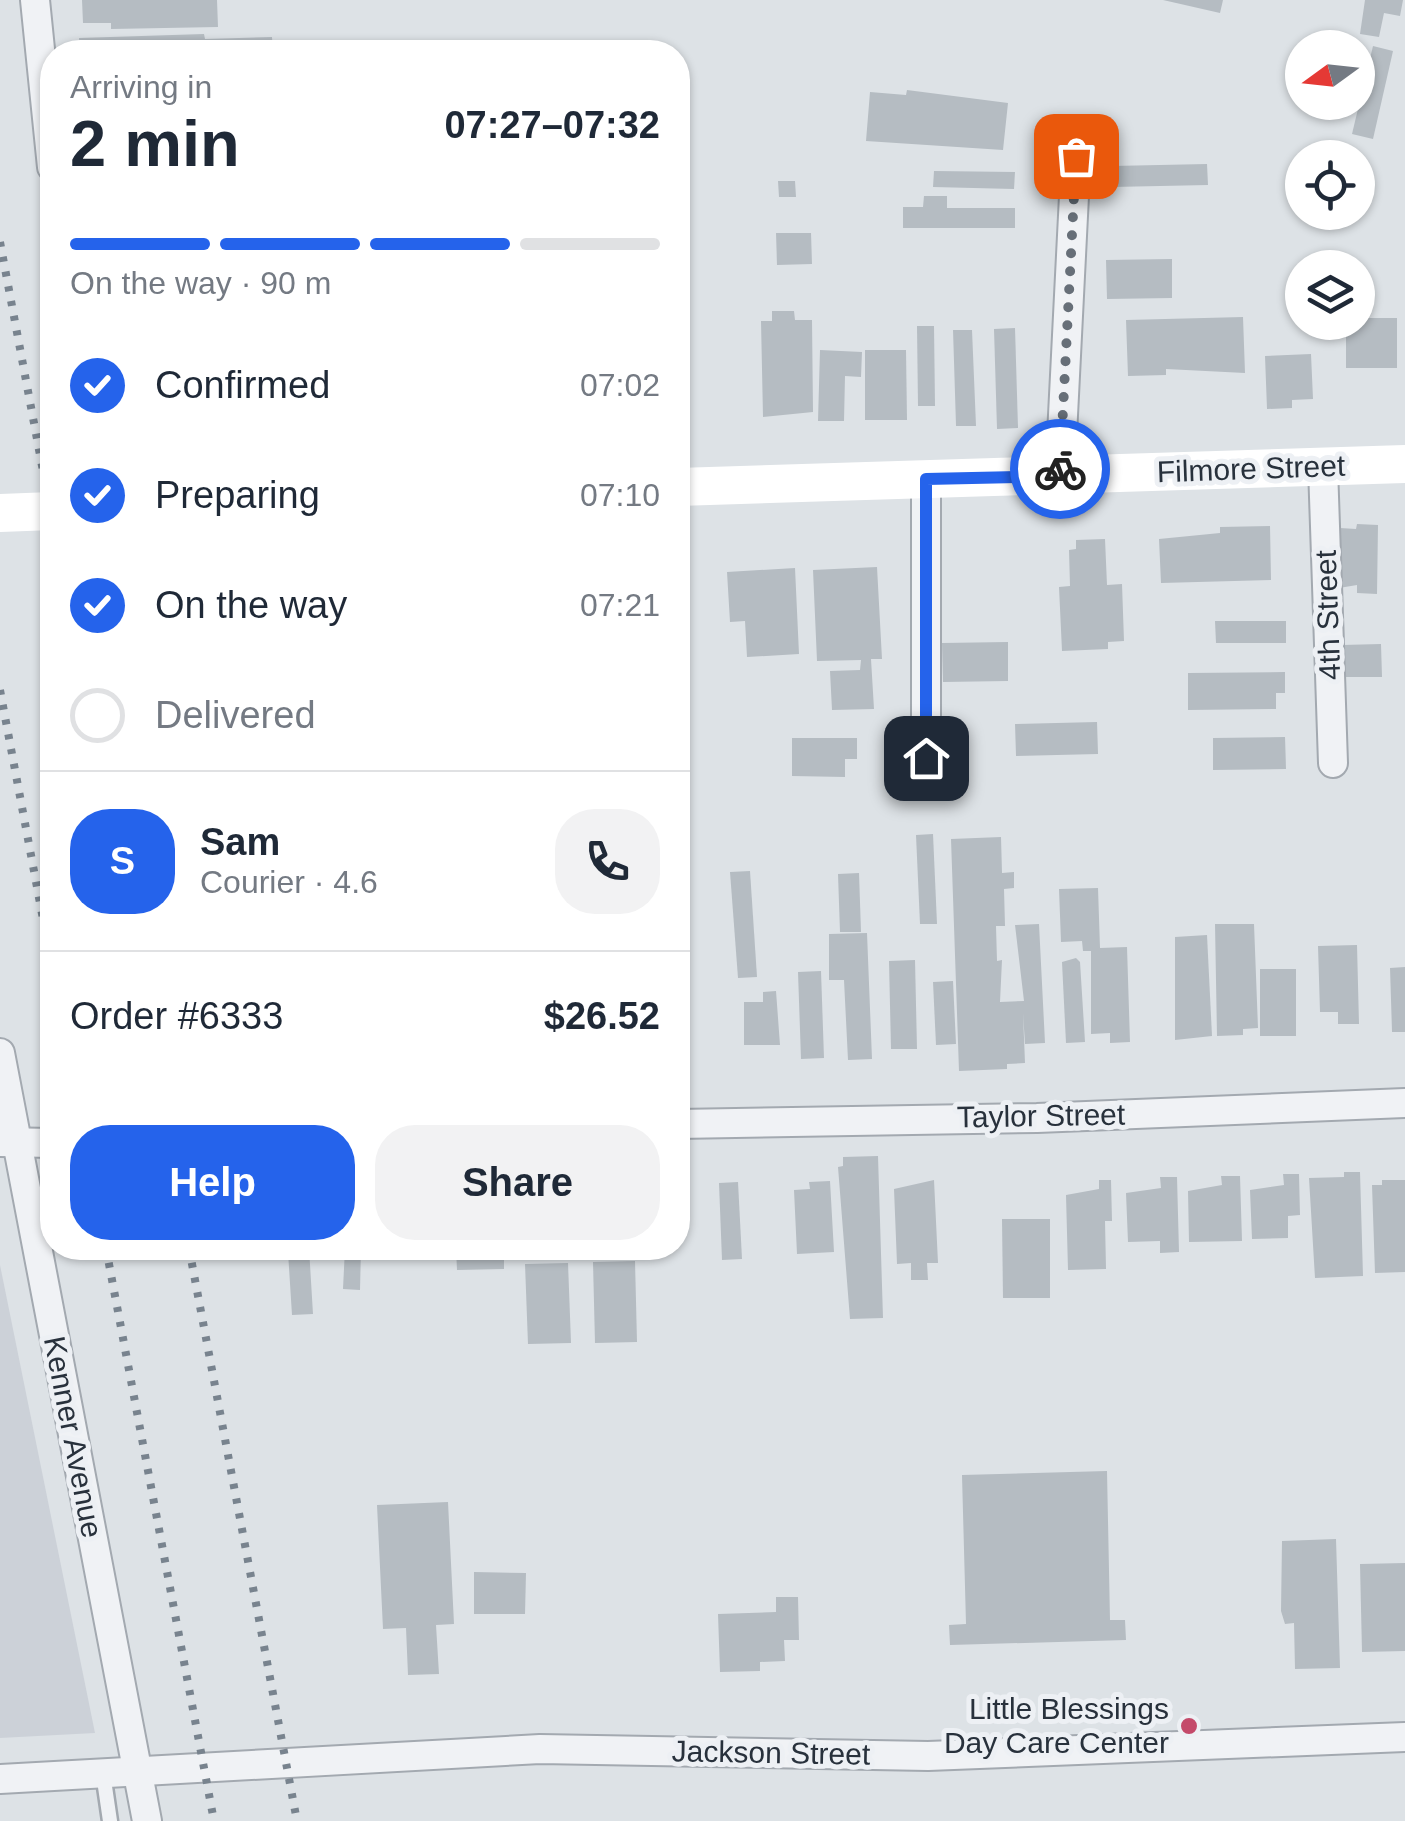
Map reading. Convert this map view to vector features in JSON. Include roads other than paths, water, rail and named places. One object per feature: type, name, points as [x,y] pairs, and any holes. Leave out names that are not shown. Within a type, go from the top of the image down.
[{"type":"street","points":[[35,0],[40,49]]},
{"type":"street","points":[[1060,476],[1076,156]]},
{"type":"street","name":"Filmore Street","points":[[690,486],[1405,464]]},
{"type":"street","name":"4th Street","points":[[1324,467],[1333,763]]},
{"type":"street","points":[[926,479],[926,758]]},
{"type":"street","points":[[0,513],[40,511]]},
{"type":"street","name":"Kenner Avenue","points":[[0,1053],[8,1142],[147,1821]]},
{"type":"street","name":"Taylor Street","points":[[690,1124],[1037,1118],[1405,1103]]},
{"type":"street","points":[[8,1142],[40,1143]]},
{"type":"street","name":"Jackson Street","points":[[0,1779],[540,1749],[928,1756],[1405,1737]]},
{"type":"lane","points":[[103,1773],[110,1821]]},
{"type":"railway","points":[[0,242],[40,455]]},
{"type":"railway","points":[[0,690],[40,903]]},
{"type":"railway","points":[[108,1260],[214,1821]]},
{"type":"railway","points":[[191,1260],[297,1821]]},
{"type":"place","name":"Little Blessings Day Care Center","points":[[1189,1726]]}]
